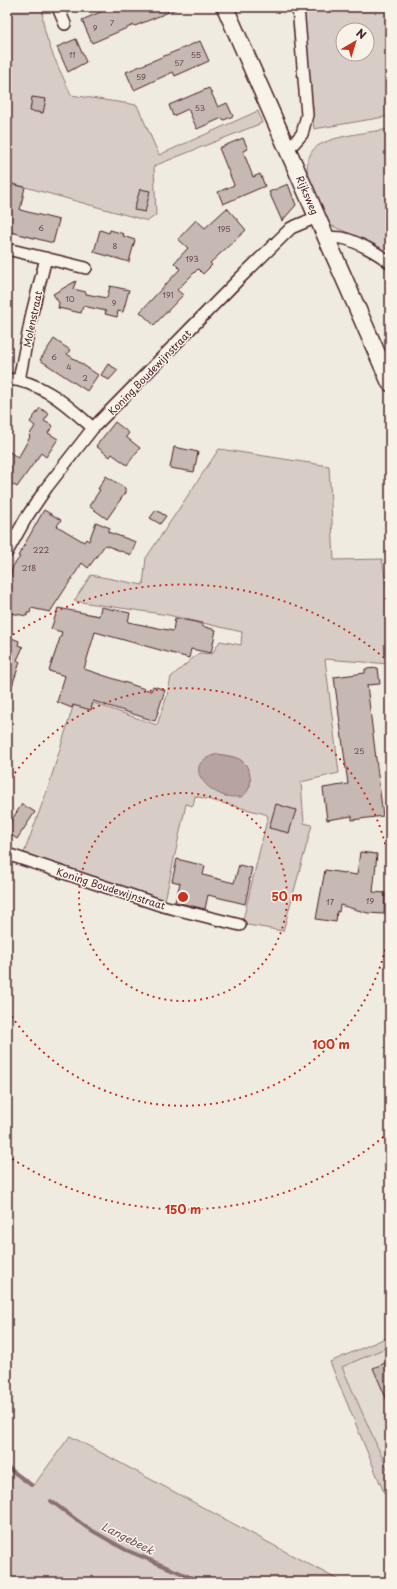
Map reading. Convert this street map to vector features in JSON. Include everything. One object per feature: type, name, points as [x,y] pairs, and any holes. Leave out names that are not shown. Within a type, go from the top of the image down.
[{"type":"main road","name":"Rijksweg","points":[[225,7],[390,383]]},
{"type":"street","points":[[65,7],[59,10],[65,24]]},
{"type":"street","points":[[287,148],[294,144],[302,134],[307,115],[298,7]]},
{"type":"street","name":"Koning Boudewijnstraat","points":[[7,552],[26,518],[47,487],[94,428],[238,279],[291,228],[317,217]]},
{"type":"street","points":[[326,237],[342,238],[363,246],[386,259],[390,263]]},
{"type":"street","points":[[7,249],[86,268]]},
{"type":"street","name":"Molenstraat","points":[[19,380],[32,313],[46,258]]},
{"type":"street","points":[[7,379],[19,380],[40,388],[64,402],[94,428]]},
{"type":"street","name":"Koning Boudewijnstraat","points":[[7,854],[163,906],[240,924]]},
{"type":"shaded area","points":[[7,7],[43,7],[44,28],[47,40],[71,95],[137,105],[159,155],[258,111],[262,123],[154,166],[156,215],[148,221],[7,182]]},
{"type":"shaded area","points":[[302,7],[390,7],[390,116],[314,129]]},
{"type":"shaded area","points":[[390,129],[390,256],[373,244],[330,225],[311,189],[307,170],[311,152],[328,141],[350,135]]},
{"type":"shaded area","points":[[219,449],[329,466],[334,560],[382,559],[390,608],[390,664],[325,659],[339,773],[301,782],[304,823],[312,825],[283,931],[242,924],[268,816],[265,814],[195,796],[193,806],[186,804],[164,905],[24,853],[48,788],[76,697],[157,725],[167,696],[171,677],[199,653],[212,654],[220,641],[241,645],[242,632],[168,615],[74,601],[91,575],[143,585],[146,558]],"holes":[[[218,754],[233,757],[242,761],[248,770],[250,786],[224,795],[206,783]]]},
{"type":"shaded area","points":[[218,754],[237,758],[247,767],[250,775],[250,787],[241,797],[225,796],[217,793],[204,782],[200,775],[199,769],[201,763],[207,758]]},
{"type":"shaded area","points":[[390,1336],[390,1346],[342,1367],[390,1475],[390,1507],[330,1362]]},
{"type":"shaded area","points":[[390,1346],[390,1475],[342,1366]]},
{"type":"shaded area","points":[[70,1436],[342,1582],[7,1582],[7,1465],[34,1485]]},
{"type":"building","points":[[112,7],[181,7],[92,43],[82,20]]},
{"type":"building","points":[[76,39],[86,62],[68,72],[57,47]]},
{"type":"building","points":[[200,41],[209,61],[175,76],[173,72],[134,90],[126,72]]},
{"type":"building","points":[[209,88],[218,107],[227,103],[233,116],[224,120],[222,118],[197,129],[188,109],[173,116],[169,105]]},
{"type":"building","points":[[32,97],[46,99],[43,113],[30,111]]},
{"type":"building","points":[[243,138],[248,149],[243,151],[253,177],[260,174],[265,186],[223,204],[218,192],[234,185],[219,148]]},
{"type":"building","points":[[9,184],[25,187],[20,210],[59,220],[53,243],[7,231],[7,192]]},
{"type":"building","points":[[288,184],[296,205],[282,221],[269,192]]},
{"type":"building","points":[[140,189],[150,191],[145,212],[134,210]]},
{"type":"building","points":[[227,208],[246,230],[210,263],[212,265],[203,274],[198,269],[177,290],[183,295],[154,325],[140,312],[180,269],[174,263],[188,248],[178,239],[196,220],[205,228]]},
{"type":"building","points":[[100,230],[109,233],[110,230],[124,234],[123,236],[135,240],[129,262],[94,252]]},
{"type":"building","points":[[76,281],[73,289],[86,292],[86,294],[107,298],[110,286],[129,290],[123,312],[118,311],[117,317],[105,314],[106,311],[83,306],[81,313],[58,308],[59,303],[53,294]]},
{"type":"building","points":[[54,339],[70,350],[67,354],[98,375],[87,391],[40,360]]},
{"type":"building","points":[[108,364],[118,370],[109,380],[101,375]]},
{"type":"building","points":[[40,408],[49,414],[44,421],[53,426],[48,433],[58,439],[46,457],[41,453],[17,487],[7,481],[7,450],[18,458],[35,426],[30,422]]},
{"type":"building","points":[[115,422],[129,433],[126,437],[140,448],[127,465],[112,454],[110,457],[96,446]]},
{"type":"building","points":[[174,447],[198,452],[194,472],[170,468]]},
{"type":"building","points":[[106,476],[125,488],[125,493],[107,519],[89,506],[100,490],[98,489]]},
{"type":"building","points":[[44,510],[61,520],[57,526],[84,542],[86,539],[89,541],[96,522],[110,528],[108,532],[136,542],[131,555],[105,545],[88,568],[82,563],[50,612],[31,608],[30,613],[27,613],[27,616],[10,613],[10,611],[7,610],[7,588],[13,566],[20,557],[18,556]]},
{"type":"building","points":[[156,510],[166,516],[160,524],[150,518]]},
{"type":"building","points":[[101,607],[130,613],[128,622],[173,631],[175,618],[202,624],[202,626],[216,630],[211,653],[191,649],[189,658],[95,632],[84,669],[151,691],[153,686],[165,690],[155,721],[93,701],[91,710],[73,705],[72,708],[57,702],[65,676],[49,671],[62,632],[51,629],[58,608],[99,616]]},
{"type":"building","points":[[7,636],[19,641],[18,645],[23,647],[17,660],[20,662],[9,695],[7,695]]},
{"type":"building","points":[[378,668],[380,684],[367,685],[383,816],[352,820],[352,816],[327,820],[323,788],[348,784],[334,677],[365,673],[365,669]]},
{"type":"building","points":[[22,804],[35,812],[17,839],[7,832],[7,827]]},
{"type":"building","points":[[276,804],[296,810],[289,833],[269,828]]},
{"type":"building","points":[[360,852],[377,854],[373,892],[385,893],[384,914],[368,913],[340,905],[339,912],[337,911],[336,922],[316,919],[325,870],[357,875]]},
{"type":"building","points":[[177,859],[205,866],[203,875],[234,883],[239,865],[252,868],[245,904],[208,895],[205,909],[175,902],[180,883],[172,881]]},
{"type":"building","points":[[390,1361],[390,1407],[373,1368]]},
{"type":"waterway","name":"Langebeek","points":[[7,1467],[31,1485]]},
{"type":"waterway","name":"Langebeek","points":[[51,1501],[86,1527],[126,1550],[202,1582]]}]
